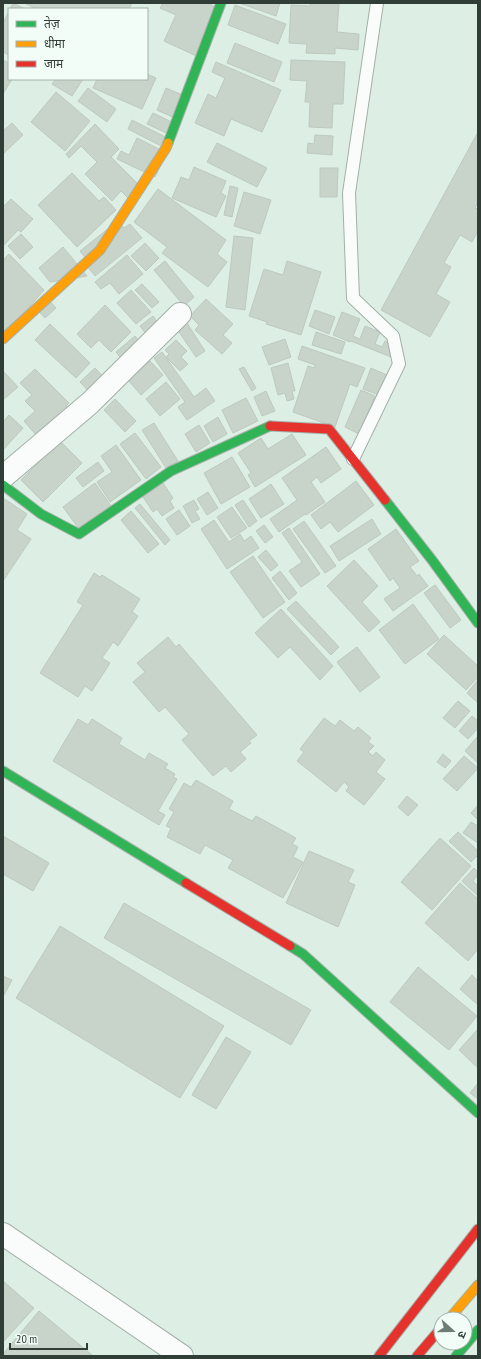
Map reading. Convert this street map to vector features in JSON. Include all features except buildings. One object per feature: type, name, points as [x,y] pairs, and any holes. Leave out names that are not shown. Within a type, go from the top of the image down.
[{"type":"street","points":[[3,339],[100,250],[166,148],[222,3]]},
{"type":"street","points":[[3,477],[90,403],[180,314]]},
{"type":"street","points":[[3,485],[41,514],[79,534],[171,471],[271,425],[329,429],[432,560],[478,623]]},
{"type":"street","points":[[3,771],[303,954],[478,1113]]},
{"type":"street","points":[[379,1356],[478,1228]]},
{"type":"street","points":[[3,1234],[182,1356]]},
{"type":"street","points":[[456,1311],[478,1285]]},
{"type":"street","points":[[456,1356],[478,1330]]},
{"type":"street","points":[[417,1356],[433,1337]]},
{"type":"lane","points":[[353,459],[399,364],[393,336],[353,298],[349,194],[377,3]]},
{"type":"traffic: fast","points":[[168,143],[221,3]]},
{"type":"traffic: fast","points":[[3,485],[41,514],[79,534],[171,471],[270,426]]},
{"type":"traffic: fast","points":[[385,500],[432,560],[478,623]]},
{"type":"traffic: fast","points":[[3,771],[186,883]]},
{"type":"traffic: fast","points":[[290,946],[303,954],[478,1113]]},
{"type":"traffic: fast","points":[[456,1356],[478,1330]]},
{"type":"traffic: slow","points":[[3,339],[100,250],[168,143]]},
{"type":"traffic: slow","points":[[456,1311],[478,1285]]},
{"type":"traffic: jam","points":[[270,426],[329,429],[385,500]]},
{"type":"traffic: jam","points":[[186,883],[290,946]]},
{"type":"traffic: jam","points":[[379,1356],[478,1229]]},
{"type":"traffic: jam","points":[[417,1356],[433,1337]]}]
